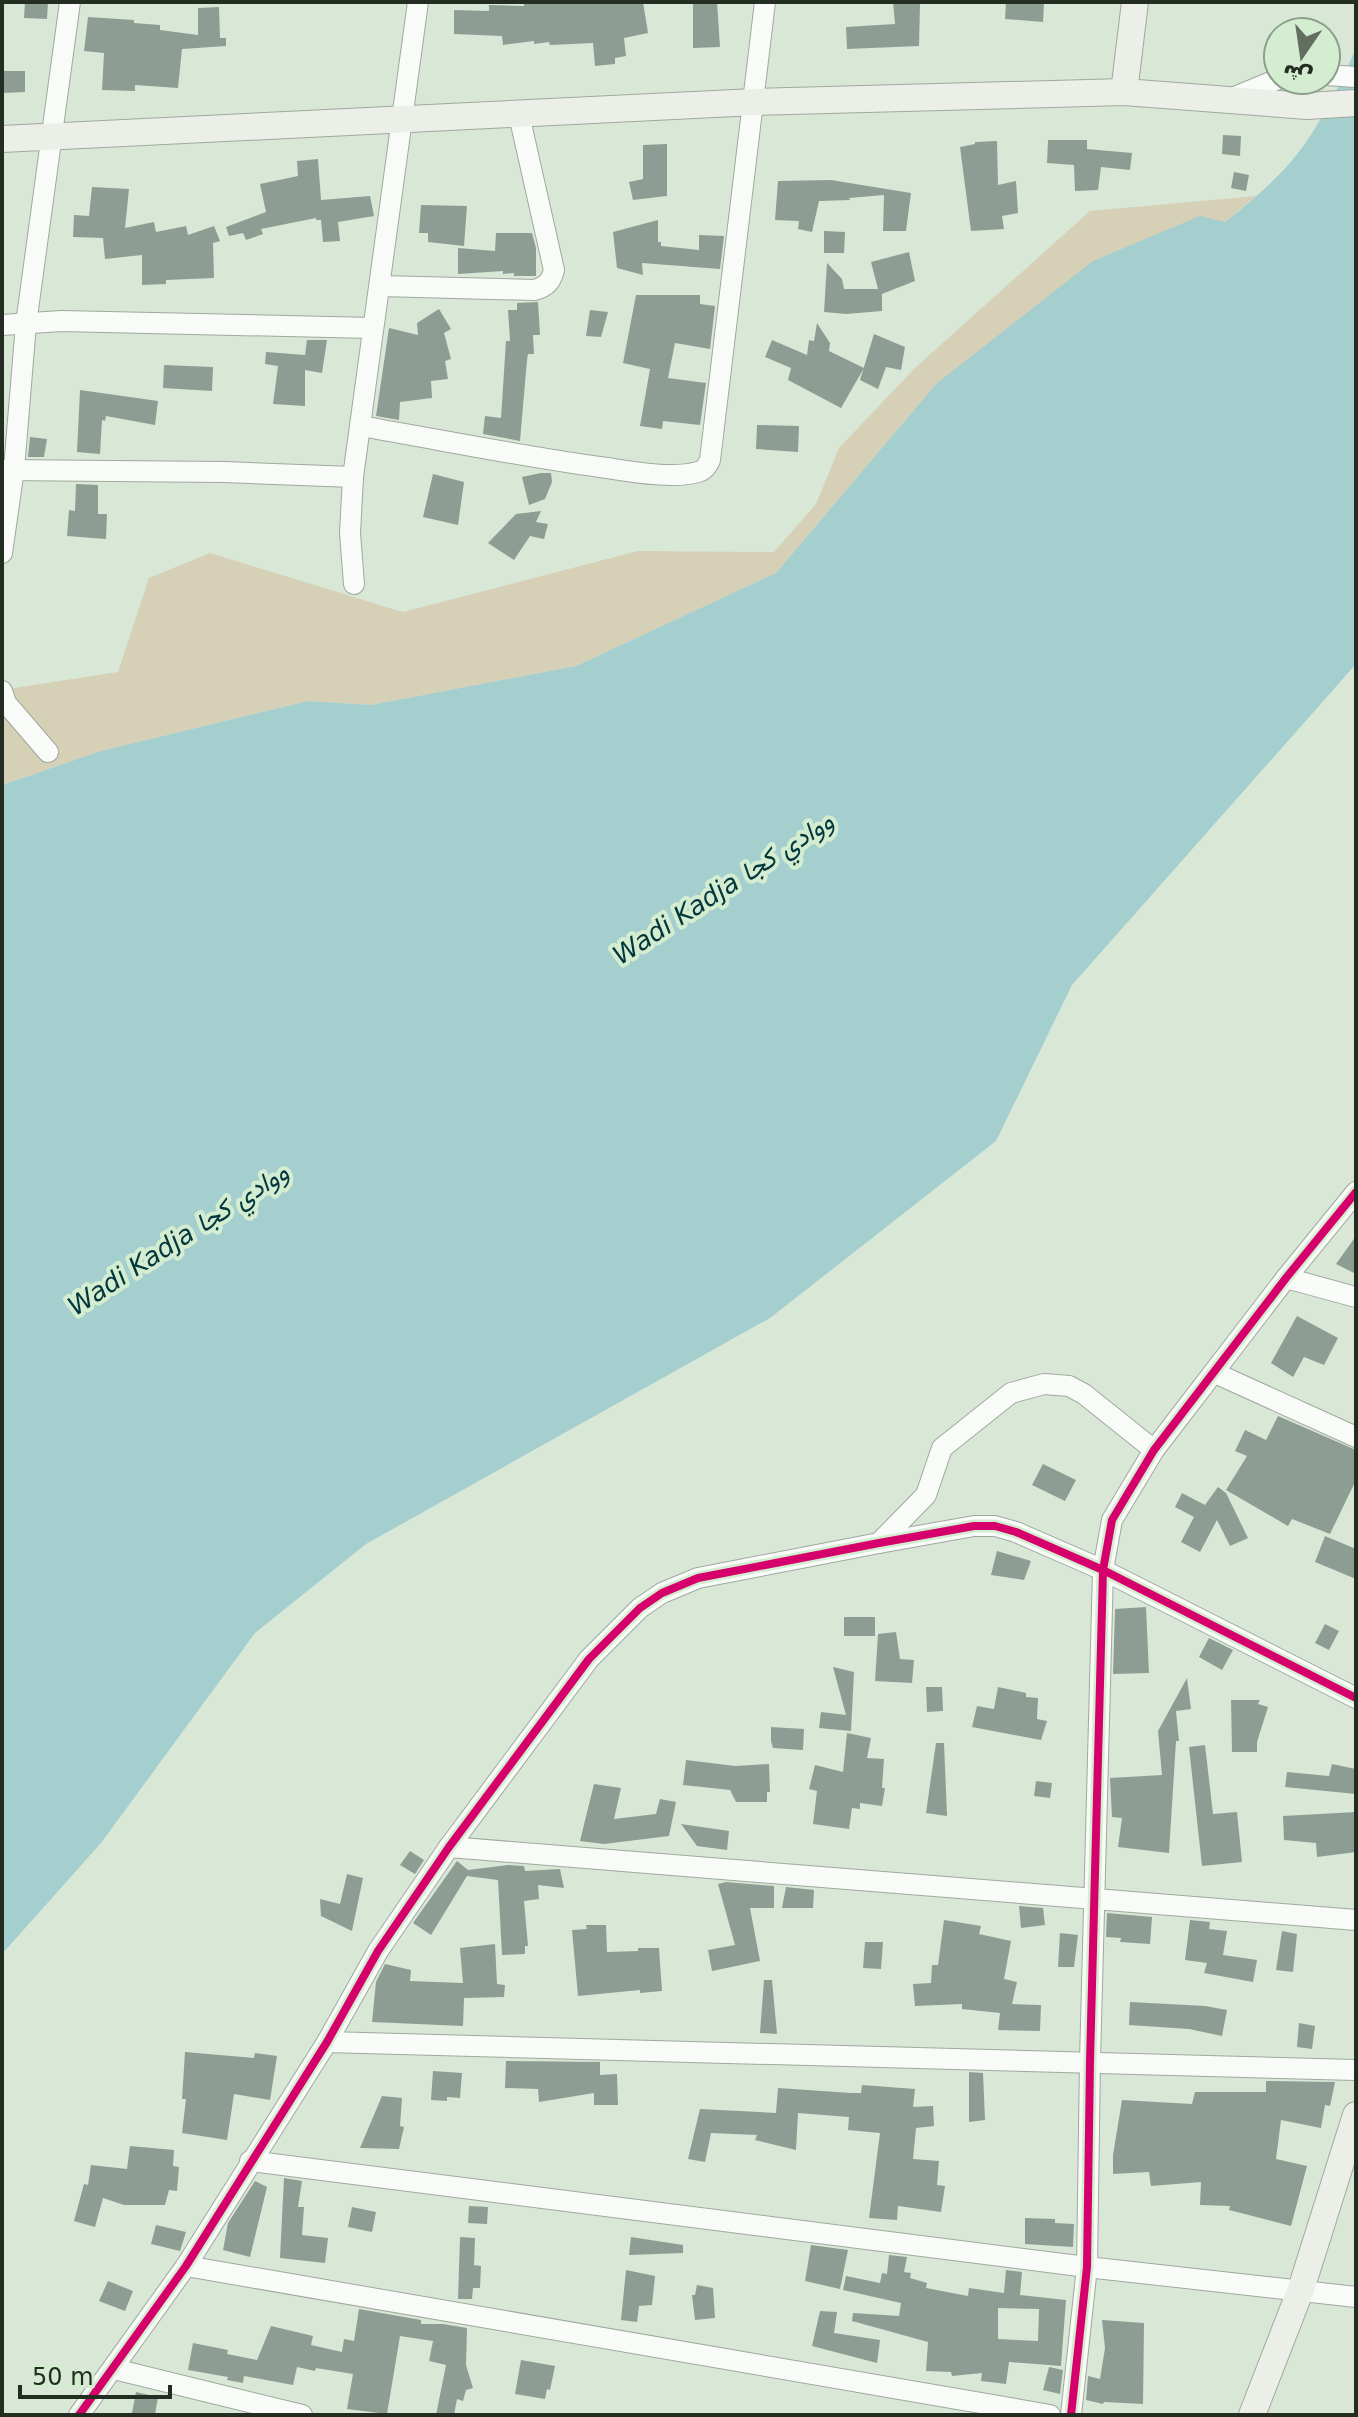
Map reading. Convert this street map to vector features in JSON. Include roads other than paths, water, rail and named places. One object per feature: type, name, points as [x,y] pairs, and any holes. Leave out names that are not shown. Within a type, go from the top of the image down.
[{"type":"main road","points":[[1124,92],[1135,2]]},
{"type":"main road","points":[[2,139],[755,102],[1124,92],[1307,106],[1356,103]]},
{"type":"main road","points":[[1252,2415],[1301,2289],[1356,2115]]},
{"type":"street","points":[[2,553],[8,470],[26,324],[70,2]]},
{"type":"street","points":[[354,584],[350,533],[353,477],[418,2]]},
{"type":"street","points":[[360,426],[626,471],[668,474],[698,473],[705,469],[710,460],[765,2]]},
{"type":"street","points":[[1229,100],[1262,86]]},
{"type":"street","points":[[380,286],[534,290],[549,283],[554,270],[519,115]]},
{"type":"street","points":[[2,325],[61,321],[162,326],[373,328]]},
{"type":"street","points":[[8,470],[353,477]]},
{"type":"street","points":[[2,691],[6,703],[48,752]]},
{"type":"street","points":[[1071,2415],[1087,2267],[1103,1570],[1112,1520],[1154,1450],[1356,1192]]},
{"type":"street","points":[[1286,1278],[1356,1297]]},
{"type":"street","points":[[1215,1373],[1356,1437]]},
{"type":"street","points":[[879,1543],[926,1495],[942,1448],[1011,1393],[1044,1384],[1069,1386],[1084,1394],[1154,1450]]},
{"type":"street","points":[[79,2415],[186,2266],[327,2042],[378,1951],[449,1847],[589,1659],[640,1608],[662,1593],[698,1578],[974,1526],[995,1526],[1103,1570],[1356,1698]]},
{"type":"street","points":[[449,1847],[1356,1920]]},
{"type":"street","points":[[327,2042],[1356,2070]]},
{"type":"street","points":[[250,2161],[1087,2267],[1356,2297]]},
{"type":"street","points":[[186,2266],[1050,2415]]},
{"type":"street","points":[[114,2369],[302,2415]]},
{"type":"water","name":"Wadi Kadja ووادي كجا","points":[[1356,48],[1356,664],[1072,985],[996,1141],[770,1318],[366,1544],[255,1633],[101,1843],[2,1954],[2,785],[101,751],[308,701],[371,705],[576,666],[776,573],[936,384],[1093,261],[1200,216],[1225,222],[1290,163],[1314,130],[1333,96],[1342,96],[1342,77]]}]
